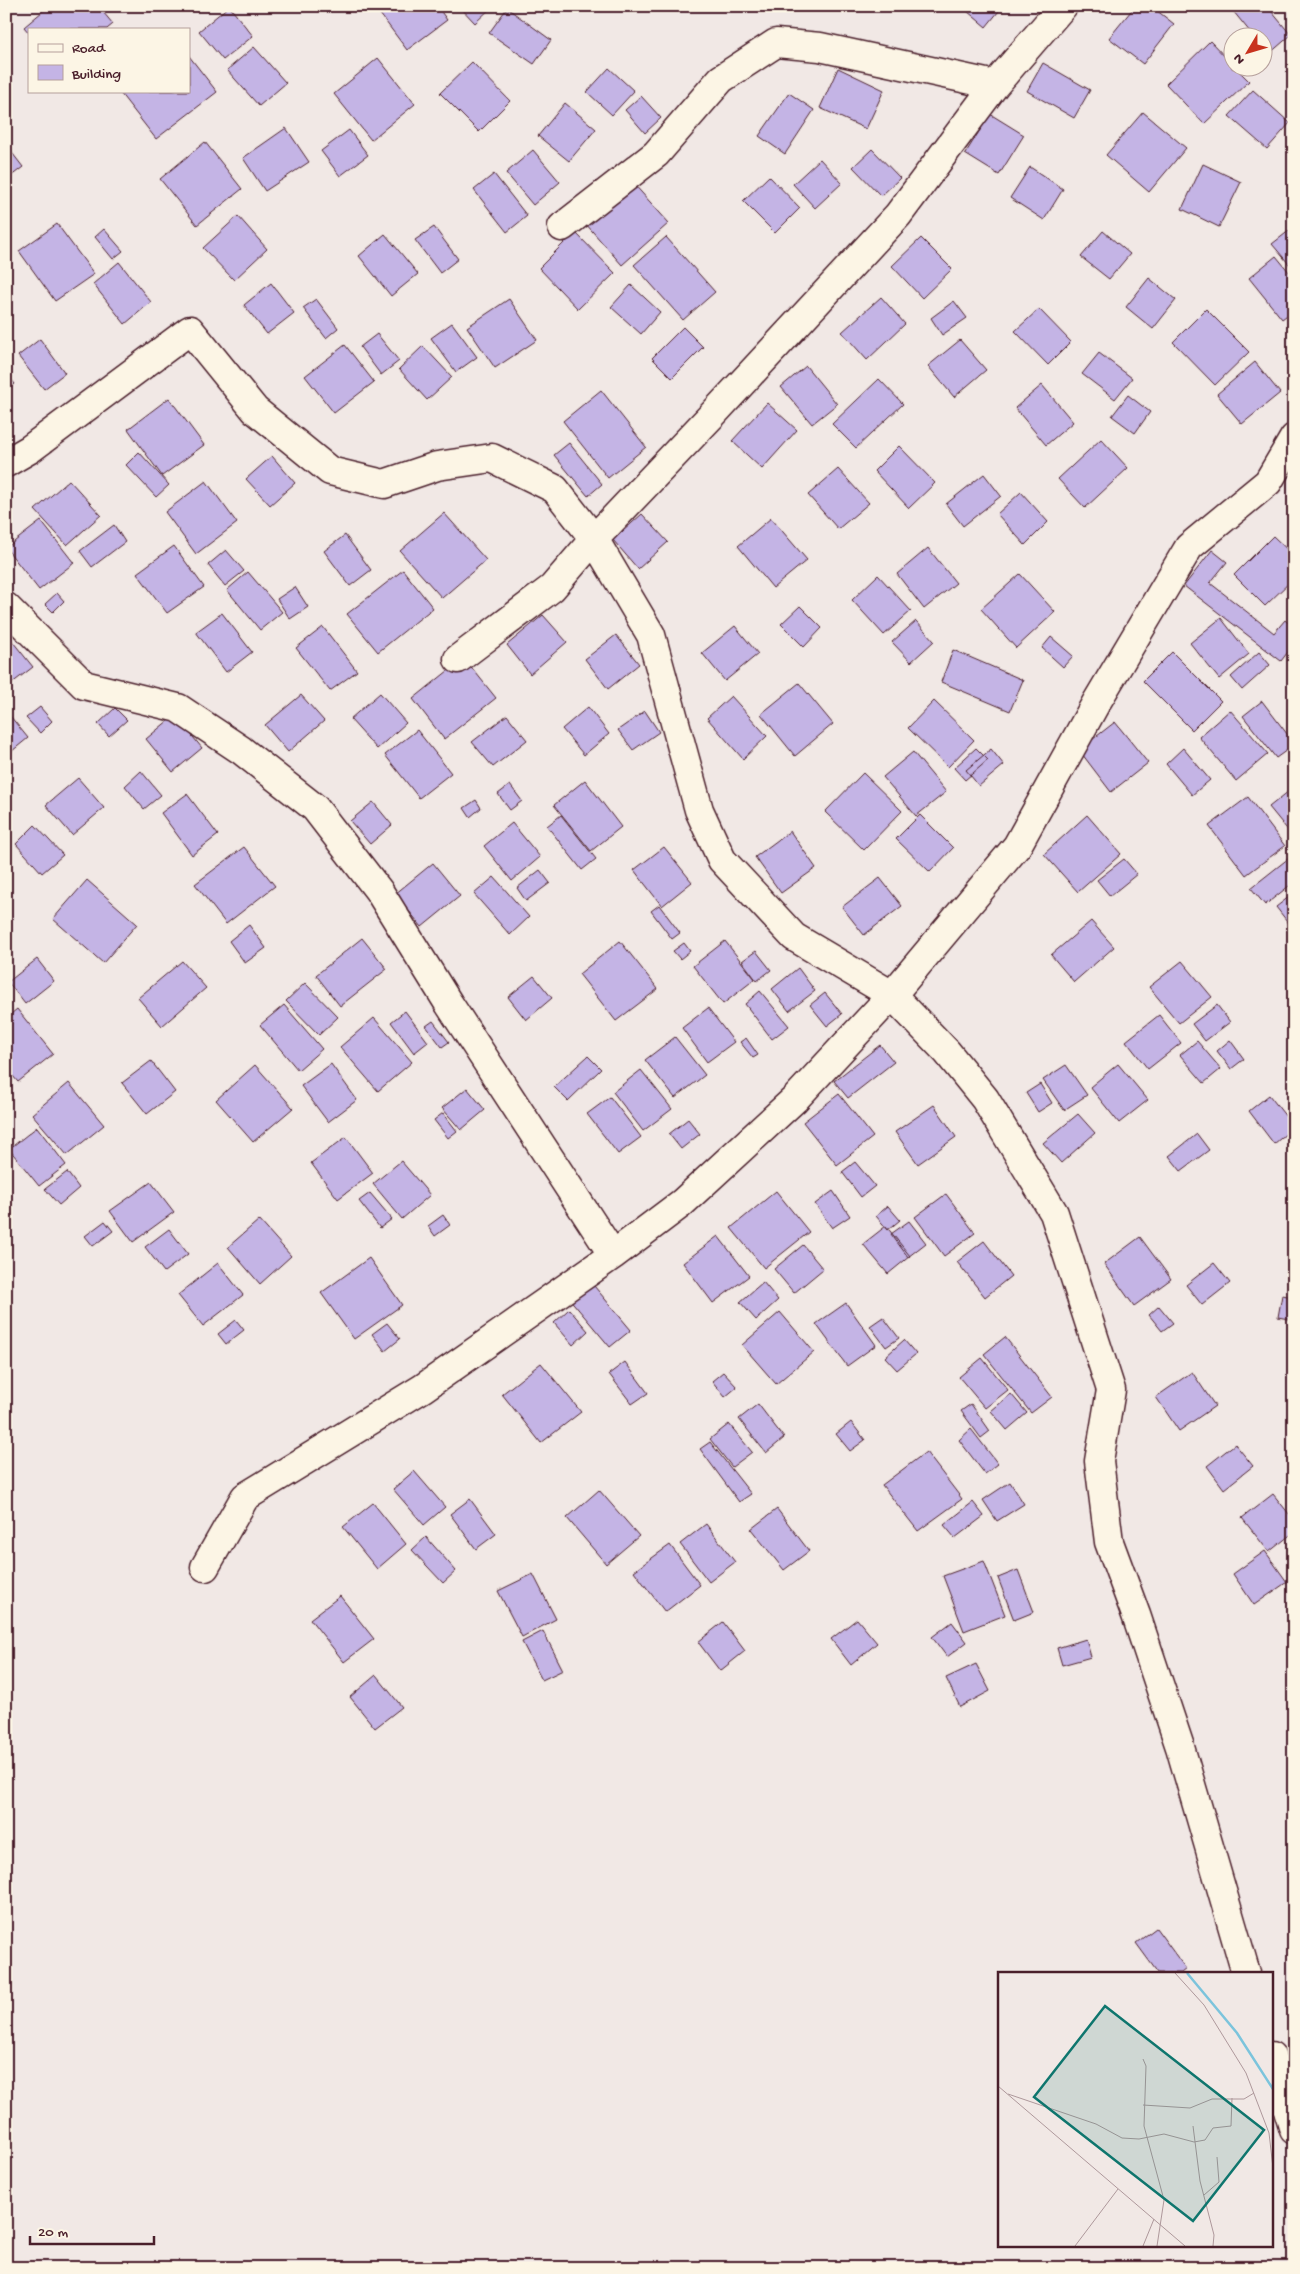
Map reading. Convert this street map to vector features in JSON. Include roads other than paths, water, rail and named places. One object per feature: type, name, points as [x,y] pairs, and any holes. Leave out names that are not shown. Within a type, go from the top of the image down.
[{"type":"street","points":[[458,659],[552,588],[594,539],[898,215],[995,85],[1063,6]]},
{"type":"street","points":[[562,227],[656,154],[721,79],[776,42],[820,47],[995,85]]},
{"type":"street","points":[[6,463],[30,449],[190,330],[255,410],[330,471],[384,484],[437,466],[492,458],[555,489],[594,539],[651,634],[700,810],[722,860],[794,937],[892,995],[947,1052],[985,1099],[1054,1213],[1112,1390],[1099,1461],[1109,1542],[1136,1615],[1180,1747],[1246,1972]]},
{"type":"street","points":[[205,1567],[245,1496],[423,1388],[613,1255],[682,1203],[796,1099],[892,995],[1017,846],[1096,703],[1189,547],[1268,482],[1294,438]]},
{"type":"street","points":[[6,607],[84,685],[178,708],[241,750],[314,808],[379,891],[454,1011],[613,1255]]},
{"type":"street","points":[[1272,2059],[1294,2130]]}]
